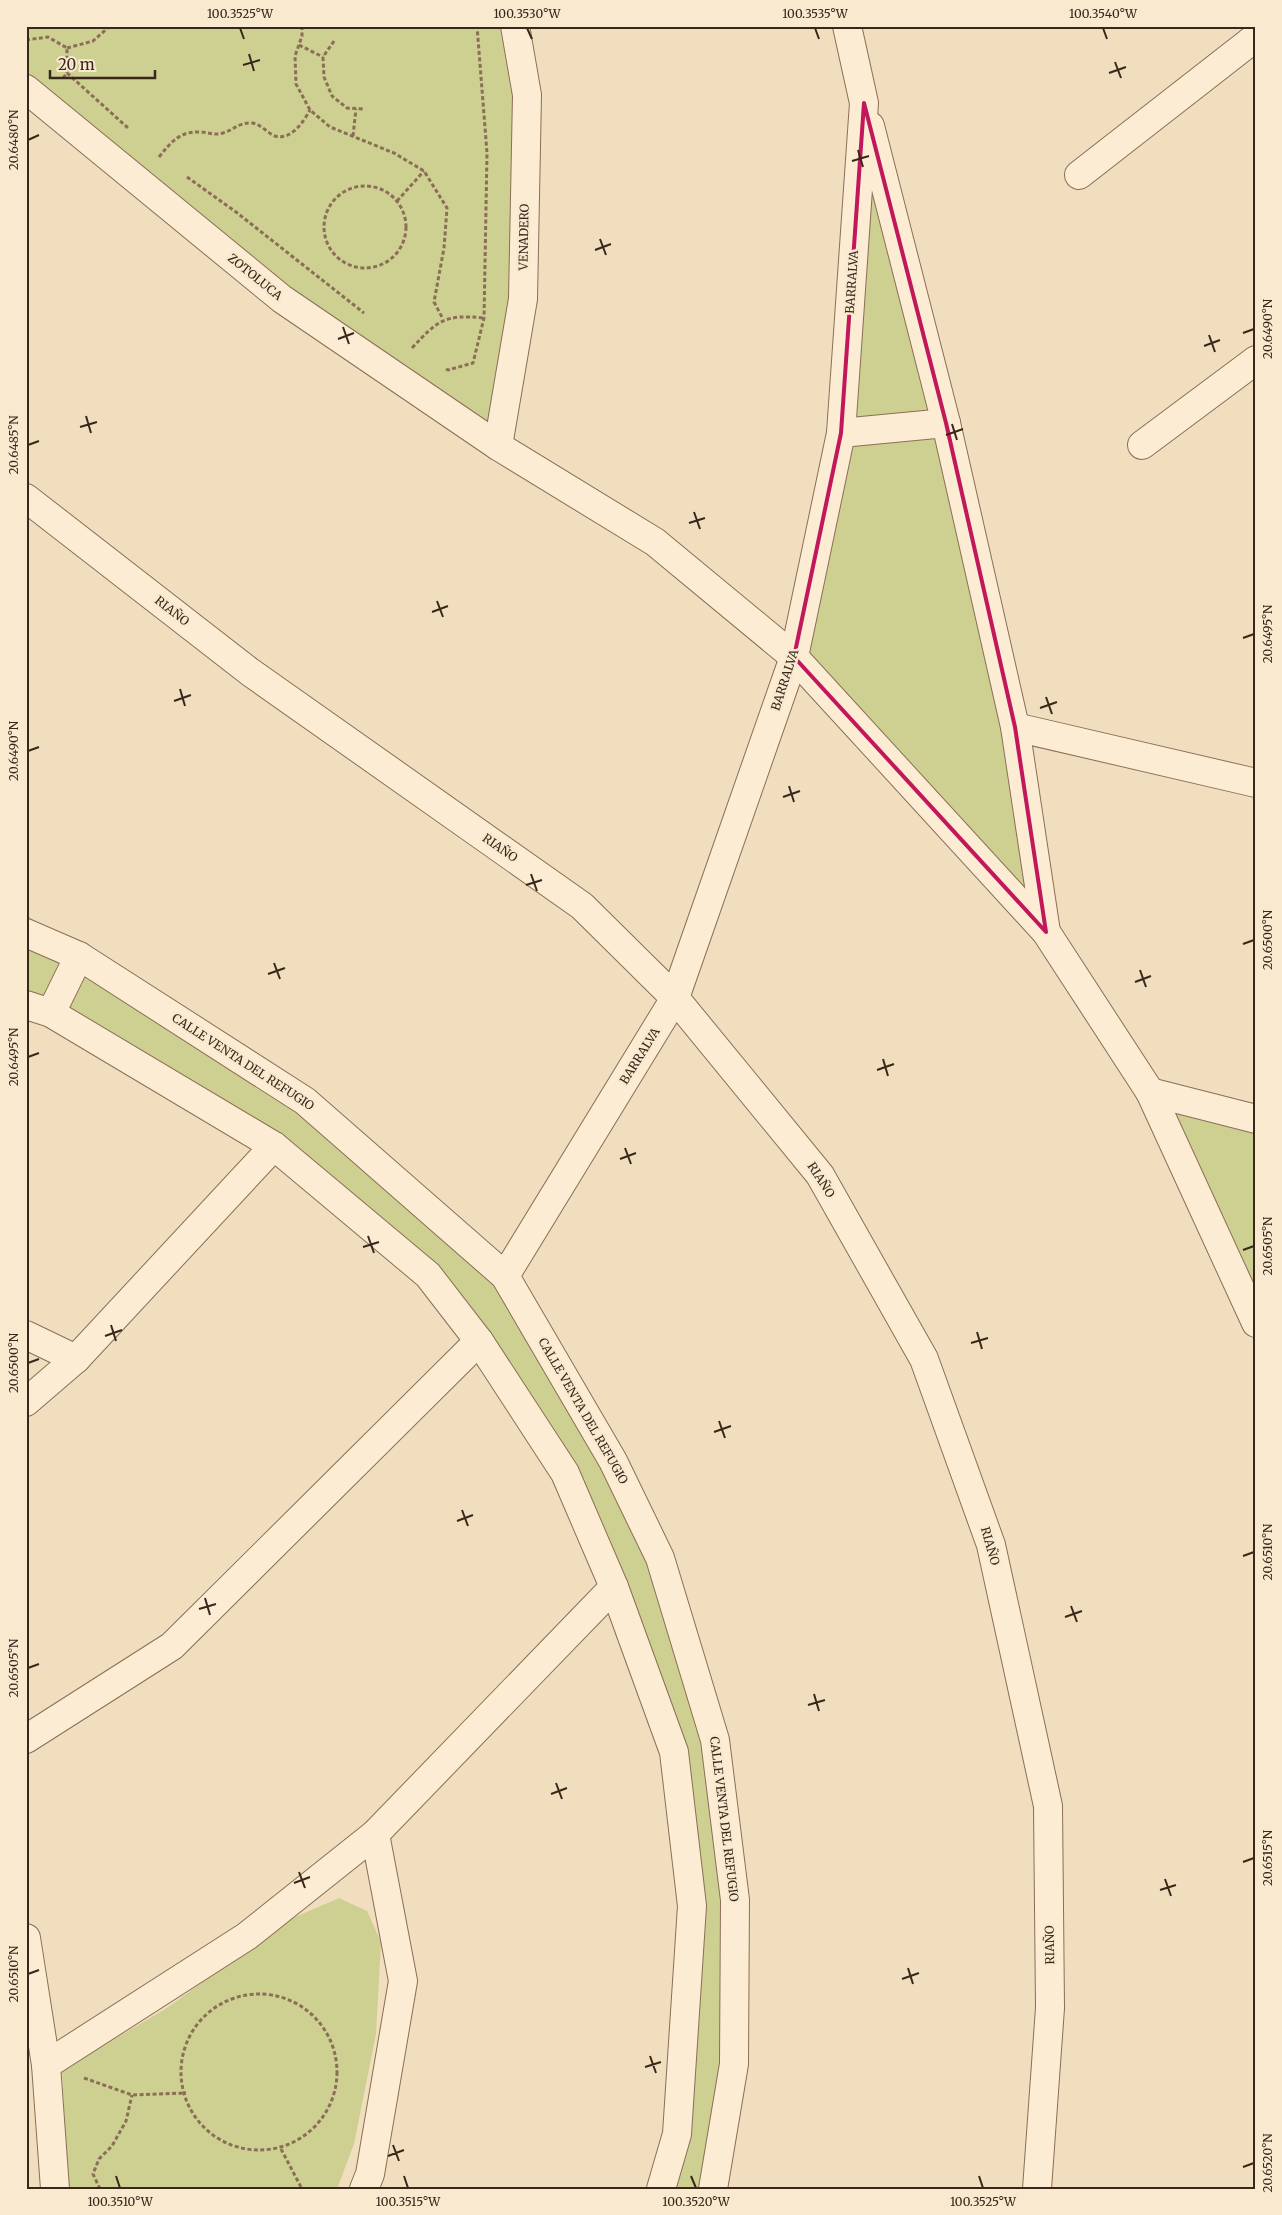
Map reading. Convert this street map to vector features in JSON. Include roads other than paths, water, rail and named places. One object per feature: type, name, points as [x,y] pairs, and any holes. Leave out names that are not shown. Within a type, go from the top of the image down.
[{"type":"street","name":"VENADERO","points":[[498,446],[523,299],[526,95],[514,26]]},
{"type":"street","name":"BARRALVA","points":[[505,1276],[675,998],[794,657],[842,433],[864,103],[847,26]]},
{"type":"street","points":[[1078,175],[1256,36]]},
{"type":"street","name":"ZOTOLUCA","points":[[32,94],[282,299],[498,446],[655,542],[794,657],[1046,932]]},
{"type":"street","points":[[864,103],[946,423],[1015,727],[1046,932],[1150,1092],[1256,1323]]},
{"type":"street","points":[[1142,445],[1256,360]]},
{"type":"street","points":[[842,433],[946,423]]},
{"type":"street","name":"RIAÑO","points":[[26,498],[250,672],[582,906],[675,998],[820,1175],[924,1359],[991,1545],[1048,1806],[1050,2008],[1037,2189]]},
{"type":"street","points":[[1015,727],[1256,783]]},
{"type":"street","points":[[26,914],[79,956],[39,1009],[274,1146],[428,1275],[479,1341],[565,1474],[614,1586],[674,1752],[692,1906],[677,2134],[661,2189]]},
{"type":"street","name":"CALLE VENTA DEL REFUGIO","points":[[26,933],[79,956],[305,1101],[505,1276],[613,1461],[660,1558],[716,1740],[735,1910],[734,2064],[713,2189]]},
{"type":"street","points":[[1150,1092],[1256,1119]]},
{"type":"street","points":[[26,1402],[76,1359],[274,1146]]},
{"type":"street","points":[[26,1335],[76,1359]]},
{"type":"street","points":[[26,1739],[172,1646],[479,1341]]},
{"type":"street","points":[[46,2064],[247,1936],[375,1834],[614,1586]]},
{"type":"street","points":[[364,2189],[370,2174],[403,1981],[375,1834]]},
{"type":"street","points":[[26,1938],[46,2064],[55,2189]]}]
